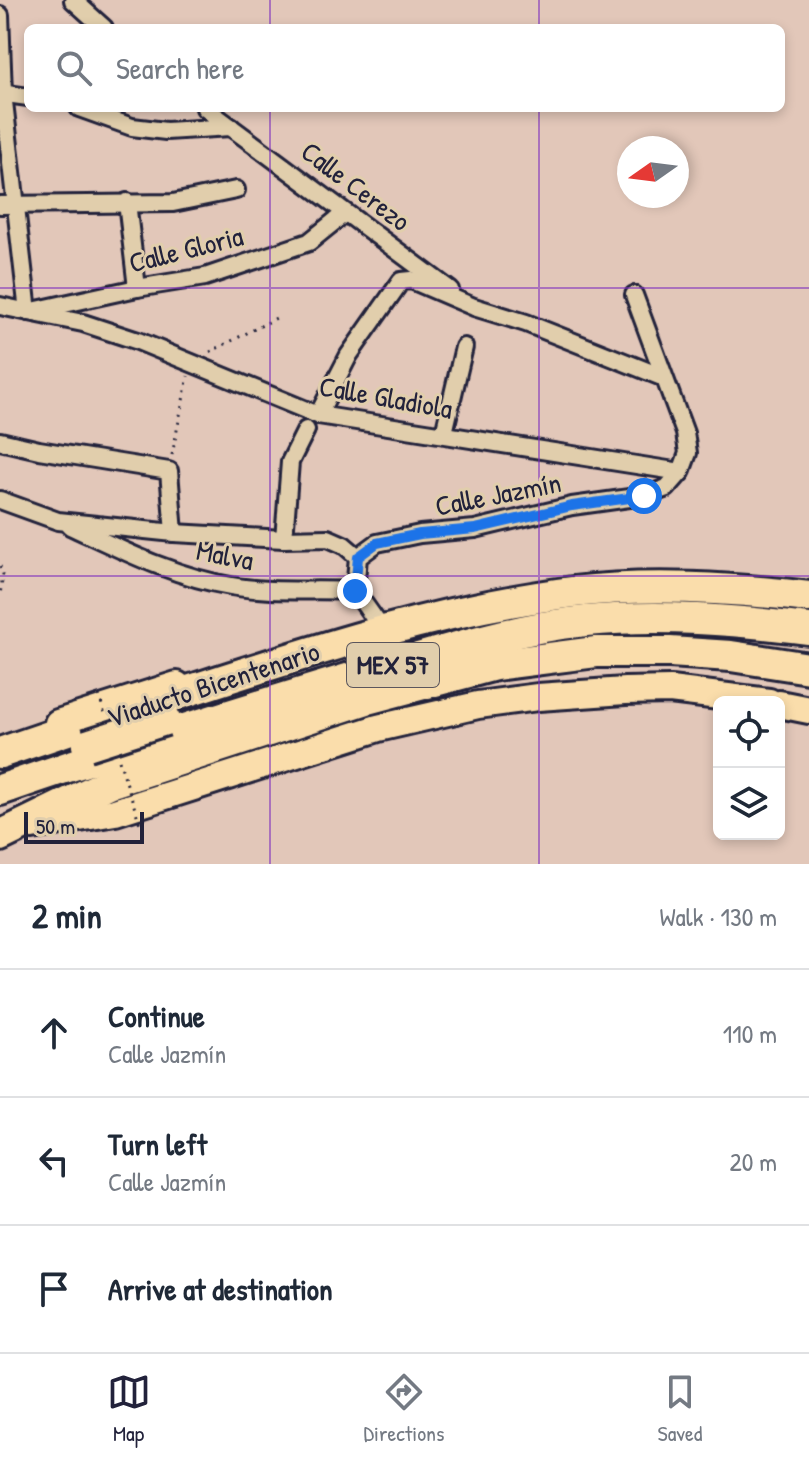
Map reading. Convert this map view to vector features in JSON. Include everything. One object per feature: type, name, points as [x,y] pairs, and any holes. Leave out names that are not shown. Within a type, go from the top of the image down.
[{"type":"highway","name":"Viaducto Bicentenario","points":[[0,753],[371,634],[424,619],[499,604],[575,592],[637,588],[750,590],[809,597]]},
{"type":"highway","points":[[1,786],[139,728],[371,656],[499,604]]},
{"type":"highway","name":"MEX 57","points":[[1,786],[437,651],[536,628],[645,618],[748,622],[809,629]]},
{"type":"highway","name":"MEX 57","points":[[8,832],[109,783],[367,699],[495,665],[596,652],[670,652],[731,656],[809,668]]},
{"type":"main road","points":[[0,741],[377,622],[514,587],[646,574],[725,574],[809,583]]},
{"type":"main road","name":"MEX 57","points":[[8,832],[115,812],[378,728],[478,705],[591,692],[655,690],[713,696]]},
{"type":"main road","points":[[785,705],[809,710]]},
{"type":"street","points":[[73,0],[100,24]]},
{"type":"street","points":[[0,15],[1,93],[18,205],[28,312]]},
{"type":"street","points":[[1,93],[24,96]]},
{"type":"street","points":[[90,112],[132,127],[166,131],[231,127]]},
{"type":"street","name":"Calle Cerezo","points":[[210,112],[474,307]]},
{"type":"street","points":[[0,205],[173,203],[236,190]]},
{"type":"street","points":[[127,202],[137,288]]},
{"type":"street","name":"Calle Gloria","points":[[28,312],[205,277],[309,242],[345,213]]},
{"type":"street","points":[[318,415],[349,355],[401,281],[411,280],[474,307],[526,323],[662,377]]},
{"type":"street","points":[[634,295],[685,433],[688,453],[681,472]]},
{"type":"street","name":"Calle Gladiola","points":[[0,306],[83,323],[138,341],[318,415],[681,472]]},
{"type":"street","points":[[444,433],[464,347]]},
{"type":"street","points":[[284,539],[290,462],[306,430]]},
{"type":"street","points":[[0,441],[169,471],[174,533]]},
{"type":"street","name":"Calle Jazmín","points":[[358,557],[377,543],[420,534],[475,529],[572,506],[644,496],[667,488],[681,472]]},
{"type":"street","points":[[1,498],[58,521],[174,533],[284,539],[328,538],[344,545],[358,557],[355,591],[377,622]]},
{"type":"street","name":"Malva","points":[[58,521],[143,560],[203,581],[236,587],[355,591]]},
{"type":"path","points":[[169,471],[191,363],[233,338],[278,317]]},
{"type":"path","points":[[0,566],[3,574],[0,595]]},
{"type":"route","points":[[355,591],[358,557],[377,543],[420,534],[475,529],[572,506],[644,496]]}]
